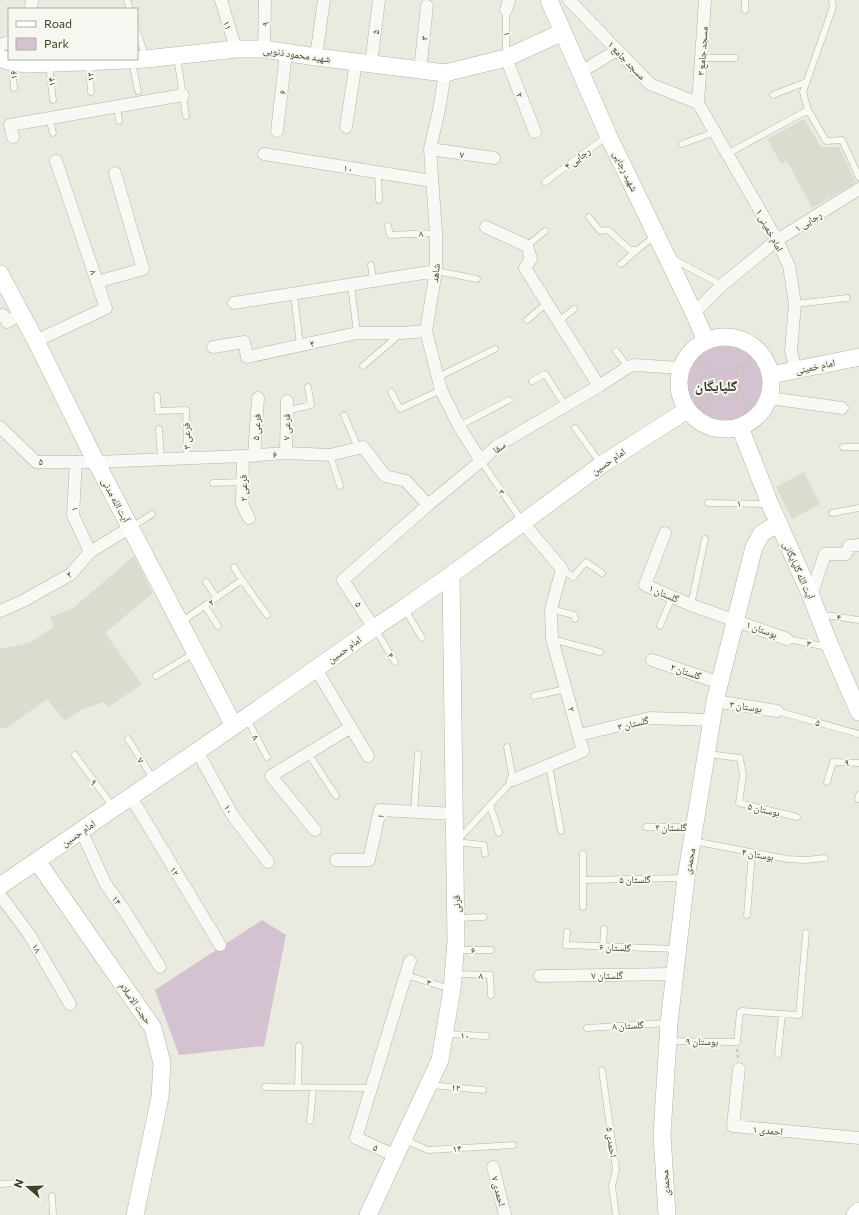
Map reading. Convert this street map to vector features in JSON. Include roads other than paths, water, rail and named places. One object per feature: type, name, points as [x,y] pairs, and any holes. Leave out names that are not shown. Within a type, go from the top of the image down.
[{"type":"street","name":"۱۱","points":[[221,0],[236,49]]},
{"type":"street","name":"۹","points":[[264,49],[265,0]]},
{"type":"street","points":[[316,57],[324,0]]},
{"type":"street","name":"۵","points":[[364,63],[378,0]]},
{"type":"street","name":"شهید رجایی","points":[[549,0],[608,135],[706,340]]},
{"type":"street","points":[[560,26],[562,0]]},
{"type":"street","name":"مسجد جامع ۱","points":[[569,0],[650,84],[698,103]]},
{"type":"street","name":"مسجد جامع ۳","points":[[698,103],[705,0]]},
{"type":"street","name":"۳","points":[[420,70],[427,6]]},
{"type":"street","name":"شهید محمود ذنوبی","points":[[139,59],[236,49],[264,49],[445,73],[506,58],[560,26]]},
{"type":"street","points":[[581,72],[618,50]]},
{"type":"street","name":"۶","points":[[277,131],[286,52]]},
{"type":"street","name":"۲","points":[[506,58],[535,132]]},
{"type":"street","name":"شهید محمود ذنوبی","points":[[6,60],[27,64],[112,60]]},
{"type":"street","points":[[346,127],[364,63]]},
{"type":"street","name":"شاهد","points":[[445,73],[439,110],[430,149],[436,233],[436,271],[426,331],[441,390],[459,426],[481,461]]},
{"type":"street","points":[[13,137],[10,125],[183,95]]},
{"type":"street","name":"امام خمینی ۱","points":[[698,103],[777,240],[789,266],[795,304],[791,351],[796,370]]},
{"type":"street","name":"۷","points":[[430,149],[494,158]]},
{"type":"street","name":"۱۰","points":[[264,154],[432,181]]},
{"type":"street","name":"۸","points":[[36,341],[106,308],[56,161]]},
{"type":"street","points":[[97,282],[143,269],[115,173]]},
{"type":"street","name":"رجایی ۱","points":[[694,313],[722,285],[777,240],[859,190]]},
{"type":"street","points":[[486,227],[527,246],[532,259],[525,268],[599,386]]},
{"type":"street","points":[[234,303],[436,271]]},
{"type":"street","name":"آیت الله مدنی","points":[[0,274],[36,341],[96,462],[195,652],[240,722]]},
{"type":"street","points":[[0,316],[3,315],[7,322],[21,314]]},
{"type":"street","name":"۴","points":[[213,347],[244,342],[247,357],[357,333],[401,333],[426,331]]},
{"type":"street","points":[[726,336],[736,338],[749,343],[759,351],[767,362],[771,375],[769,398],[762,410],[752,420],[740,427],[717,429],[705,425],[696,419],[693,409],[682,401],[679,390],[681,368],[686,357],[695,347],[706,340],[726,336]]},
{"type":"street","name":"امام خمینی","points":[[771,375],[859,357]]},
{"type":"street","name":"سقا","points":[[343,580],[497,446],[599,386],[628,367],[635,365],[681,368]]},
{"type":"street","name":"فرعی ۵","points":[[248,456],[258,398]]},
{"type":"street","points":[[769,398],[842,408]]},
{"type":"street","name":"فرعی ۷","points":[[286,406],[286,453]]},
{"type":"street","name":"امام حسین","points":[[0,886],[240,722],[451,575],[620,450],[693,409]]},
{"type":"street","name":"۵","points":[[0,427],[36,462],[96,462]]},
{"type":"street","name":"آیت الله گلپایگانی","points":[[740,427],[770,504],[811,596],[831,648],[852,689],[859,712]]},
{"type":"street","points":[[358,448],[363,447],[385,476],[406,481],[428,505]]},
{"type":"street","name":"۶","points":[[96,462],[286,453],[330,455],[358,448]]},
{"type":"street","name":"فرعی ۲","points":[[248,456],[242,482],[242,504],[249,518]]},
{"type":"street","name":"۱","points":[[76,462],[73,514],[90,552]]},
{"type":"street","points":[[523,523],[562,569]]},
{"type":"street","name":"محمدی","points":[[667,1215],[662,1134],[667,1041],[686,878],[707,754],[711,720],[754,547],[762,533],[779,523]]},
{"type":"street","name":"۳","points":[[0,611],[23,601],[71,574],[90,552],[131,528]]},
{"type":"street","name":"گلستان ۱","points":[[665,533],[645,585],[691,605],[736,620]]},
{"type":"street","points":[[811,596],[825,554],[846,554],[849,546],[859,545]]},
{"type":"street","name":"۲","points":[[513,780],[583,751],[552,639],[551,609],[562,569]]},
{"type":"street","name":"قرنی","points":[[368,1215],[440,1060],[452,982],[456,918],[451,575]]},
{"type":"street","name":"۵","points":[[343,580],[374,628]]},
{"type":"street","name":"بوستان ۱","points":[[736,620],[788,638]]},
{"type":"street","name":"گلستان ۲","points":[[652,660],[720,683]]},
{"type":"street","points":[[316,669],[368,756]]},
{"type":"street","name":"بوستان ۳","points":[[715,701],[777,711]]},
{"type":"street","name":"گلستان ۳","points":[[579,735],[650,718],[711,720]]},
{"type":"street","points":[[315,830],[271,776],[351,727]]},
{"type":"street","name":"۱۰","points":[[197,751],[233,816],[268,862]]},
{"type":"street","name":"۱۲","points":[[131,797],[220,945]]},
{"type":"street","name":"۱","points":[[336,860],[369,860],[380,810],[455,814]]},
{"type":"street","name":"۱۴","points":[[81,830],[105,883],[160,967]]},
{"type":"street","name":"حجت الاسلام","points":[[38,861],[153,1028],[162,1063],[160,1097],[135,1215]]},
{"type":"street","name":"۱۸","points":[[0,895],[29,934],[70,1004]]},
{"type":"street","points":[[372,1088],[410,961]]},
{"type":"street","name":"گلستان ۷","points":[[540,976],[674,974]]},
{"type":"street","name":"احمدی ۱","points":[[739,1069],[733,1126],[859,1138]]},
{"type":"street","name":"۵","points":[[372,1088],[356,1138],[396,1156]]},
{"type":"street","name":"احمدی ۷","points":[[493,1167],[505,1215]]},
{"type":"street","points":[[855,1215],[859,1211]]},
{"type":"lane","points":[[745,0],[745,10]]},
{"type":"lane","points":[[832,0],[833,7],[803,92],[808,110],[826,141],[842,140],[859,177]]},
{"type":"lane","name":"۱","points":[[506,58],[508,5]]},
{"type":"lane","points":[[138,45],[138,91]]},
{"type":"lane","points":[[177,56],[186,116]]},
{"type":"lane","points":[[701,58],[735,58]]},
{"type":"lane","name":"۱۶","points":[[6,60],[14,88]]},
{"type":"lane","name":"۱۲","points":[[84,61],[91,92]]},
{"type":"lane","name":"۱۴","points":[[49,63],[53,100]]},
{"type":"lane","points":[[773,95],[806,82]]},
{"type":"lane","points":[[117,106],[119,121]]},
{"type":"lane","points":[[727,154],[808,110]]},
{"type":"lane","points":[[49,118],[53,133]]},
{"type":"lane","points":[[682,144],[715,132]]},
{"type":"lane","name":"رجایی ۴","points":[[545,182],[608,135]]},
{"type":"lane","points":[[378,173],[379,200]]},
{"type":"lane","points":[[589,217],[600,231],[608,230],[630,250],[637,250]]},
{"type":"lane","name":"۸","points":[[388,226],[390,235],[436,233]]},
{"type":"lane","points":[[527,246],[545,232]]},
{"type":"lane","points":[[621,264],[656,235]]},
{"type":"lane","points":[[666,256],[722,285]]},
{"type":"lane","points":[[370,265],[373,281]]},
{"type":"lane","points":[[436,271],[476,279]]},
{"type":"lane","points":[[351,285],[357,333]]},
{"type":"lane","points":[[294,294],[300,346]]},
{"type":"lane","points":[[795,304],[847,298]]},
{"type":"lane","points":[[527,320],[547,304]]},
{"type":"lane","points":[[559,321],[574,309]]},
{"type":"lane","points":[[363,366],[401,333]]},
{"type":"lane","points":[[438,377],[495,349]]},
{"type":"lane","points":[[616,351],[628,367]]},
{"type":"lane","points":[[532,381],[545,374],[565,405]]},
{"type":"lane","points":[[286,406],[311,405],[308,387]]},
{"type":"lane","points":[[391,392],[400,409],[441,390]]},
{"type":"lane","name":"فرعی ۳","points":[[157,396],[158,411],[186,410],[187,458]]},
{"type":"lane","points":[[459,426],[509,400]]},
{"type":"lane","points":[[344,415],[358,448]]},
{"type":"lane","points":[[575,428],[601,465]]},
{"type":"lane","points":[[160,429],[161,459]]},
{"type":"lane","points":[[842,447],[859,447]]},
{"type":"lane","points":[[330,455],[340,486]]},
{"type":"lane","name":"۳","points":[[481,461],[523,523]]},
{"type":"lane","points":[[213,483],[242,482]]},
{"type":"lane","name":"۱","points":[[708,502],[770,504]]},
{"type":"lane","points":[[832,513],[859,508]]},
{"type":"lane","points":[[131,528],[152,514]]},
{"type":"lane","points":[[691,605],[705,539]]},
{"type":"lane","points":[[562,569],[573,577],[586,562],[602,573]]},
{"type":"lane","points":[[234,567],[267,615]]},
{"type":"lane","name":"۲","points":[[180,623],[242,580]]},
{"type":"lane","points":[[206,582],[217,598]]},
{"type":"lane","points":[[660,626],[672,597]]},
{"type":"lane","points":[[205,606],[218,626]]},
{"type":"lane","points":[[404,608],[422,638]]},
{"type":"lane","points":[[551,609],[574,615],[574,619]]},
{"type":"lane","name":"۴","points":[[818,613],[859,620]]},
{"type":"lane","name":"۴","points":[[374,628],[395,662]]},
{"type":"lane","name":"۳","points":[[788,638],[831,648]]},
{"type":"lane","points":[[552,639],[600,652]]},
{"type":"lane","points":[[156,676],[195,652]]},
{"type":"lane","points":[[534,696],[566,689]]},
{"type":"lane","name":"۵","points":[[777,711],[859,734]]},
{"type":"lane","name":"۸","points":[[240,722],[267,757]]},
{"type":"lane","name":"۷","points":[[128,739],[155,780]]},
{"type":"lane","points":[[507,747],[513,780]]},
{"type":"lane","points":[[308,754],[336,796]]},
{"type":"lane","points":[[414,812],[418,754]]},
{"type":"lane","name":"بوستان ۵","points":[[707,754],[740,758],[743,775],[739,804],[797,817]]},
{"type":"lane","name":"۹","points":[[75,755],[114,808]]},
{"type":"lane","name":"۹","points":[[827,782],[832,762],[859,763]]},
{"type":"lane","points":[[549,765],[561,831]]},
{"type":"lane","name":"۲","points":[[455,842],[513,780]]},
{"type":"lane","points":[[490,805],[499,833]]},
{"type":"lane","name":"گلستان ۴","points":[[646,827],[694,834]]},
{"type":"lane","name":"بوستان ۴","points":[[694,834],[752,853],[787,859],[806,860],[825,858]]},
{"type":"lane","points":[[455,842],[484,845],[485,854]]},
{"type":"lane","points":[[747,915],[752,853]]},
{"type":"lane","points":[[582,854],[583,907]]},
{"type":"lane","name":"گلستان ۵","points":[[583,880],[686,878]]},
{"type":"lane","points":[[456,918],[484,917]]},
{"type":"lane","points":[[603,946],[604,929]]},
{"type":"lane","name":"گلستان ۶","points":[[567,932],[566,945],[677,949]]},
{"type":"lane","points":[[778,1054],[782,1014],[799,1014],[806,933]]},
{"type":"lane","name":"۶","points":[[455,950],[491,950]]},
{"type":"lane","name":"۳","points":[[406,975],[452,982]]},
{"type":"lane","name":"۸","points":[[452,982],[490,975],[491,995]]},
{"type":"lane","name":"بوستان ۹","points":[[667,1041],[737,1042],[740,1012],[782,1014]]},
{"type":"lane","name":"گلستان ۸","points":[[587,1028],[669,1023]]},
{"type":"lane","name":"۱۰","points":[[444,1034],[486,1036]]},
{"type":"lane","points":[[298,1087],[299,1046]]},
{"type":"lane","name":"احمدی ۵","points":[[602,1070],[616,1169],[612,1186],[616,1215]]},
{"type":"lane","name":"۱۲","points":[[429,1084],[483,1090]]},
{"type":"lane","points":[[266,1087],[372,1088]]},
{"type":"lane","points":[[310,1121],[313,1088]]},
{"type":"lane","name":"۱۴","points":[[403,1140],[428,1150],[513,1145]]},
{"type":"lane","points":[[0,1184],[18,1183]]},
{"type":"lane","points":[[52,1196],[52,1215]]},
{"type":"district","name":"گلپایگان","points":[[716,386]]}]
